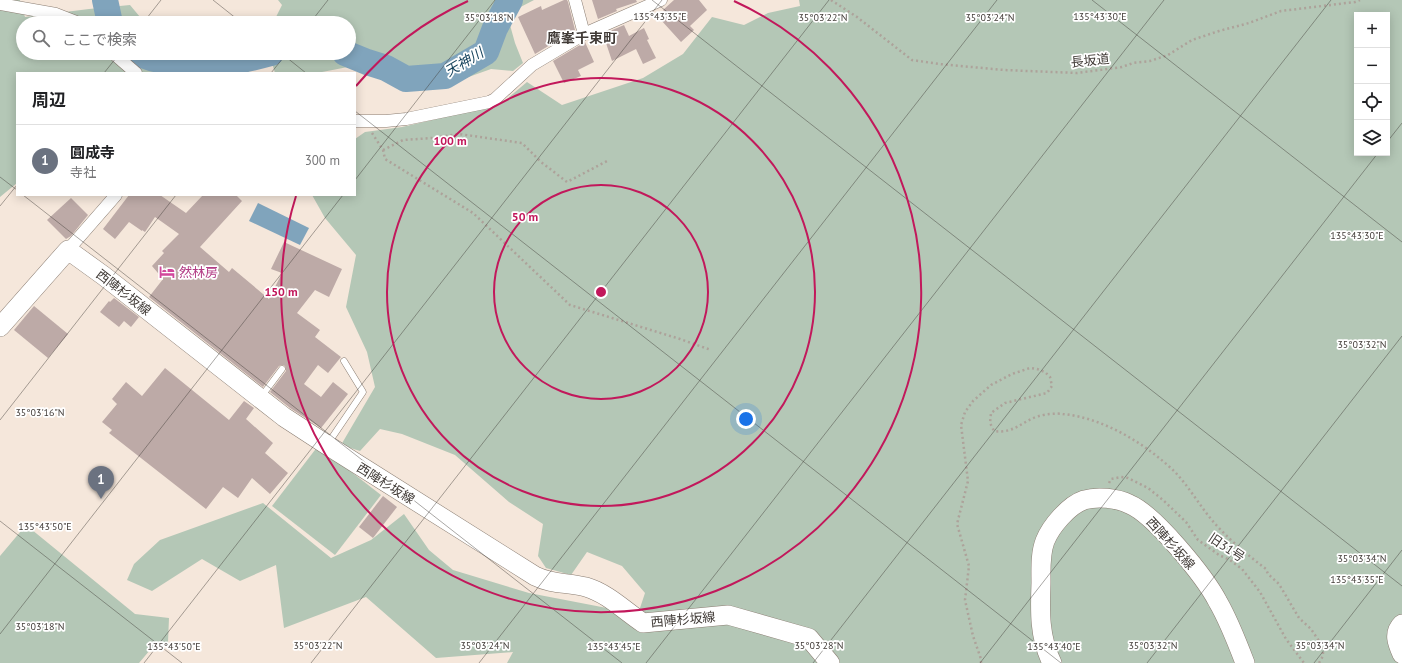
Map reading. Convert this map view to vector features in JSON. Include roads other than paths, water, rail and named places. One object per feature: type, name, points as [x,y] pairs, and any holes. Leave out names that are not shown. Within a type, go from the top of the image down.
[{"type":"main road","points":[[0,327],[68,250]]},
{"type":"main road","name":"西陣杉坂線","points":[[68,250],[104,276],[284,417],[326,446],[545,581],[586,587],[604,595],[643,623],[728,615],[809,638],[830,663]]},
{"type":"main road","name":"西陣杉坂線","points":[[1052,663],[1046,652],[1040,622],[1041,562],[1045,542],[1049,532],[1056,522],[1070,509],[1084,500],[1098,499],[1111,499],[1130,504],[1145,514],[1162,530],[1209,586],[1228,620],[1245,663]]},
{"type":"main road","points":[[1402,624],[1396,634],[1402,654]]},
{"type":"street","points":[[575,0],[584,34]]},
{"type":"street","points":[[360,121],[406,119],[489,102],[495,99],[532,65],[584,34],[662,0]]},
{"type":"street","points":[[0,4],[61,16]]},
{"type":"street","points":[[121,60],[135,72]]},
{"type":"street","points":[[68,250],[115,196]]},
{"type":"lane","points":[[326,446],[363,392],[344,361]]},
{"type":"lane","points":[[260,398],[282,369]]},
{"type":"water","points":[[258,203],[309,228],[300,245],[249,221]]},
{"type":"waterway","name":"天神川","points":[[105,0],[108,16]]},
{"type":"waterway","name":"天神川","points":[[356,58],[386,68],[406,79],[445,76],[486,52],[495,28],[510,0]]},
{"type":"waterway","name":"天神川","points":[[159,60],[203,65],[241,60]]},
{"type":"place","name":"然林房","points":[[167,272]]},
{"type":"place","name":"圓成寺","points":[[101,499]]},
{"type":"district","name":"鷹峯千束町","points":[[582,38]]}]
